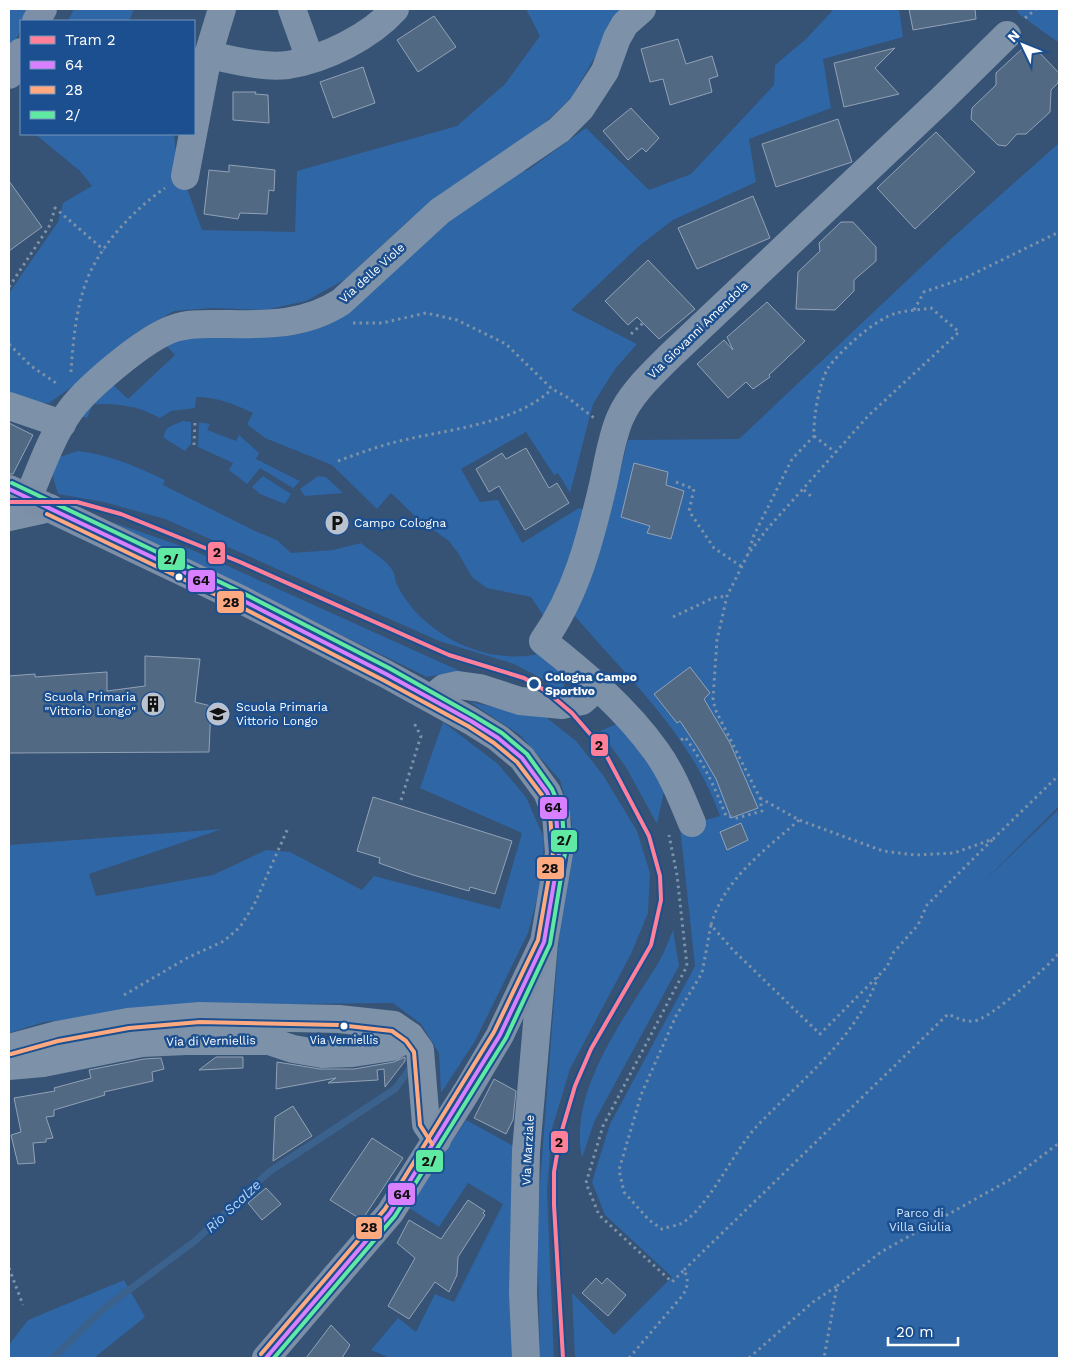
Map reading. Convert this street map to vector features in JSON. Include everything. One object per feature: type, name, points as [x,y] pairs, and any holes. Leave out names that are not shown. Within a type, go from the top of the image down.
[{"type":"main road","points":[[37,20],[43,9]]},
{"type":"main road","points":[[9,75],[20,54]]},
{"type":"main road","points":[[29,498],[240,599],[432,698],[498,738],[522,758],[547,792],[556,814],[559,853],[544,942],[500,1035],[437,1140],[390,1213],[266,1358]]},
{"type":"street","points":[[195,124],[208,56],[222,9]]},
{"type":"street","points":[[292,9],[310,59]]},
{"type":"street","points":[[208,56],[255,64],[287,65],[328,52],[370,31],[395,9]]},
{"type":"street","name":"Via delle Viole","points":[[29,498],[62,424],[75,403],[85,394],[162,334],[176,328],[195,324],[250,326],[289,322],[326,312],[370,278],[440,210],[559,130],[581,108],[604,70],[625,24],[642,9]]},
{"type":"street","name":"Via Giovanni Amendola","points":[[680,827],[680,793],[657,752],[598,688],[543,641],[560,617],[577,576],[595,520],[620,417],[632,397],[670,356],[942,100],[1007,35]]},
{"type":"street","points":[[185,176],[193,135]]},
{"type":"street","points":[[9,406],[62,424]]},
{"type":"street","points":[[9,517],[29,498]]},
{"type":"street","points":[[432,698],[444,688],[458,685],[480,688],[520,701],[562,705],[582,701],[598,688]]},
{"type":"street","name":"Via Marziale","points":[[526,1358],[523,1293],[526,1151],[544,942]]},
{"type":"street","name":"Via di Verniellis","points":[[9,1048],[57,1035],[128,1022],[200,1016],[339,1019],[394,1025],[410,1036],[392,1047],[353,1053],[322,1054],[293,1049],[269,1041],[142,1043],[43,1063],[9,1066]]},
{"type":"street","points":[[410,1036],[420,1050],[426,1124],[437,1140]]},
{"type":"path","points":[[71,376],[74,335],[88,276],[104,250],[126,222],[148,200],[185,176]]},
{"type":"path","points":[[9,287],[50,225],[55,208],[104,250]]},
{"type":"path","points":[[914,310],[924,292],[967,277],[1059,232]]},
{"type":"path","points":[[681,740],[685,737],[701,760],[712,779],[726,816],[737,818],[762,811],[760,798],[715,709],[713,698],[717,640],[726,596],[742,567],[754,535],[792,459],[814,436],[813,422],[828,369],[848,346],[879,321],[895,313],[931,308],[959,332],[897,388],[835,452],[804,490],[768,528],[748,554]]},
{"type":"path","points":[[326,312],[356,324],[382,323],[426,313],[457,320],[506,344],[552,389],[567,397],[615,433]]},
{"type":"path","points":[[631,334],[643,323]]},
{"type":"path","points":[[9,344],[30,366],[63,388]]},
{"type":"path","points":[[338,461],[370,449],[513,413],[541,400],[552,389]]},
{"type":"path","points":[[194,445],[195,422]]},
{"type":"path","points":[[814,436],[835,452]]},
{"type":"path","points":[[676,482],[694,489],[689,511],[714,548],[742,567]]},
{"type":"path","points":[[804,490],[813,498]]},
{"type":"path","points":[[673,618],[713,598],[726,596]]},
{"type":"path","points":[[401,800],[420,736],[414,723]]},
{"type":"path","points":[[711,925],[733,950],[820,1034],[887,967],[893,953],[918,925],[927,905],[1059,775]]},
{"type":"path","points":[[760,798],[799,820],[883,850],[916,855],[954,853],[993,839]]},
{"type":"path","points":[[799,820],[734,881],[717,905],[711,925],[702,973],[676,1016],[641,1096],[619,1170],[624,1192],[649,1220],[662,1228],[681,1223],[706,1199],[731,1159],[756,1127],[820,1064],[852,1027],[872,994],[878,977]]},
{"type":"path","points":[[680,827],[677,875],[687,966],[603,1126],[586,1184],[599,1215],[672,1282],[948,1014],[963,1021],[976,1021],[988,1016],[1044,970],[1059,953]]},
{"type":"path","points":[[187,958],[224,941],[240,927],[254,905],[288,828]]},
{"type":"path","points":[[749,1358],[813,1302],[881,1252],[1013,1178],[1059,1143]]},
{"type":"path","points":[[9,1268],[23,1305]]},
{"type":"path","points":[[629,1358],[683,1296],[688,1287],[684,1270]]},
{"type":"path","points":[[824,1358],[837,1286]]},
{"type":"green space","points":[[9,9],[31,9],[26,20],[20,20],[20,31],[9,54]]},
{"type":"green space","points":[[74,9],[134,9],[129,20],[68,20]]},
{"type":"green space","points":[[526,9],[627,9],[609,32],[572,97],[531,136],[457,183],[408,221],[344,280],[306,301],[265,310],[211,308],[174,311],[137,332],[80,381],[49,403],[9,402],[9,293],[58,222],[63,203],[92,186],[80,171],[36,135],[174,135],[176,158],[202,230],[295,232],[297,171],[457,126],[505,84],[540,36]]},
{"type":"green space","points":[[834,9],[899,9],[903,37],[823,59],[831,108],[749,139],[756,182],[673,220],[639,246],[571,310],[637,344],[615,369],[593,404],[570,493],[558,473],[554,475],[526,432],[461,469],[480,502],[498,500],[522,543],[579,508],[586,510],[575,546],[545,618],[531,597],[487,588],[472,577],[449,541],[418,519],[391,493],[377,509],[332,465],[265,438],[247,424],[253,413],[218,400],[196,397],[195,408],[171,411],[160,418],[128,406],[111,404],[93,404],[87,418],[76,415],[109,381],[128,399],[175,355],[160,339],[301,326],[495,180],[528,170],[586,128],[649,190],[691,174],[774,85],[775,65],[806,39]]},
{"type":"green space","points":[[1016,9],[1059,9],[1059,43],[1019,14]]},
{"type":"green space","name":"Parco di Villa Giulia","points":[[1059,143],[1059,806],[982,883],[1059,809],[1059,1358],[575,1358],[572,1293],[614,1335],[672,1277],[605,1215],[592,1182],[610,1124],[695,966],[680,827],[720,816],[708,787],[693,760],[675,734],[636,685],[573,614],[603,538],[628,440],[739,439],[952,238]]},
{"type":"green space","points":[[183,421],[191,422],[191,444],[185,451],[164,438],[168,428]]},
{"type":"green space","points":[[199,422],[210,424],[207,430],[236,441],[239,435],[259,453],[256,459],[300,481],[293,488],[260,468],[247,484],[229,470],[233,463],[198,447]]},
{"type":"green space","points":[[78,451],[101,455],[123,462],[165,480],[163,485],[277,540],[291,553],[333,550],[361,543],[383,559],[390,567],[394,573],[397,585],[412,608],[438,631],[454,641],[487,653],[504,656],[539,654],[560,671],[564,682],[563,688],[559,694],[541,678],[514,664],[439,641],[165,519],[104,502],[58,494],[53,477],[57,458]]},
{"type":"green space","points":[[263,476],[291,494],[285,504],[260,494],[252,487]]},
{"type":"green space","points":[[318,476],[326,477],[343,493],[305,496],[300,489]]},
{"type":"green space","points":[[109,521],[190,549],[471,676],[447,673],[427,677]]},
{"type":"green space","points":[[470,702],[517,712],[541,713],[576,741],[603,775],[637,831],[650,873],[648,913],[631,954],[570,1069],[552,1129],[547,1191],[554,1358],[540,1358],[537,1222],[560,924],[569,876],[572,822],[560,780],[520,735]]},
{"type":"green space","points":[[443,722],[498,764],[526,797],[544,838],[542,881],[528,933],[475,1041],[441,1093],[439,1053],[421,1024],[393,1003],[197,1005],[44,1022],[9,1033],[9,845],[222,829],[89,874],[96,896],[213,875],[266,850],[290,852],[362,890],[374,876],[500,909],[522,833],[420,788]]},
{"type":"green space","points":[[619,723],[645,754],[664,791],[657,824],[627,769],[600,731]]},
{"type":"green space","points":[[673,930],[679,966],[594,1122],[582,1158],[580,1133],[583,1107],[591,1082],[615,1032],[659,961]]},
{"type":"green space","points":[[466,1120],[519,1149],[518,1358],[390,1358],[371,1350],[398,1318],[416,1332],[435,1294],[454,1302],[503,1204],[468,1183],[439,1227],[409,1208]]},
{"type":"green space","points":[[124,1280],[145,1317],[94,1358],[9,1358],[9,1345],[28,1320]]},
{"type":"building","points":[[909,9],[975,9],[976,19],[913,30]]},
{"type":"building","points":[[434,16],[456,47],[418,72],[397,40]]},
{"type":"building","points":[[678,39],[686,64],[712,56],[718,76],[709,79],[712,92],[670,105],[663,79],[650,82],[641,49]]},
{"type":"building","points":[[895,48],[875,68],[899,94],[844,107],[834,63]]},
{"type":"building","points":[[1023,48],[1035,48],[1059,73],[1058,83],[1051,90],[1050,112],[1026,134],[1017,134],[1006,146],[998,145],[971,119],[972,108],[996,85],[996,73]]},
{"type":"building","points":[[363,67],[375,103],[333,118],[320,82]]},
{"type":"building","points":[[233,92],[256,92],[255,94],[268,95],[269,123],[233,120]]},
{"type":"building","points":[[631,108],[659,138],[646,152],[642,148],[628,160],[603,131]]},
{"type":"building","points":[[838,119],[852,162],[776,187],[762,144]]},
{"type":"building","points":[[936,132],[975,172],[915,229],[877,188]]},
{"type":"building","points":[[229,165],[275,170],[274,191],[269,190],[267,214],[240,213],[238,219],[204,214],[209,170],[229,172]]},
{"type":"building","points":[[9,181],[42,227],[9,251]]},
{"type":"building","points":[[753,196],[770,238],[697,269],[678,228]]},
{"type":"building","points":[[841,222],[853,222],[876,247],[876,261],[854,280],[854,291],[835,310],[796,309],[798,272],[820,251],[819,243]]},
{"type":"building","points":[[648,260],[695,309],[659,339],[637,317],[628,325],[605,301]]},
{"type":"building","points":[[767,302],[805,341],[769,375],[770,377],[753,389],[746,382],[728,398],[697,364],[724,340],[733,350],[727,337]]},
{"type":"building","points":[[9,423],[33,435],[13,474],[9,474]]},
{"type":"building","points":[[526,448],[549,488],[557,483],[569,503],[525,530],[499,486],[489,492],[476,469],[502,453],[506,459]]},
{"type":"building","points":[[634,463],[668,472],[666,485],[684,491],[671,539],[647,533],[650,526],[621,517]]},
{"type":"building","points":[[145,656],[200,659],[195,702],[211,706],[209,752],[9,753],[9,676],[35,674],[35,677],[107,672],[107,691],[145,686]]},
{"type":"building","points":[[690,667],[710,693],[704,699],[730,743],[758,808],[731,818],[716,779],[698,748],[680,721],[677,723],[654,694]]},
{"type":"building","points":[[373,797],[512,841],[495,894],[470,887],[469,891],[413,875],[379,863],[380,858],[357,851]]},
{"type":"building","points":[[741,823],[748,840],[727,850],[720,832]]},
{"type":"building","points":[[216,1057],[243,1057],[243,1068],[199,1070]]},
{"type":"building","points":[[405,1057],[405,1061],[385,1087],[384,1069],[377,1070],[378,1080],[328,1083],[336,1078],[276,1089],[277,1062],[320,1069],[354,1069],[394,1062]]},
{"type":"building","points":[[161,1058],[164,1069],[152,1072],[153,1081],[104,1092],[105,1095],[54,1110],[54,1116],[46,1117],[53,1138],[46,1139],[46,1142],[33,1143],[35,1163],[18,1164],[11,1135],[21,1132],[14,1098],[55,1091],[54,1088],[91,1078],[89,1070],[144,1059]]},
{"type":"building","points":[[494,1079],[516,1091],[513,1120],[506,1134],[474,1118]]},
{"type":"building","points":[[293,1106],[312,1136],[273,1161],[275,1117]]},
{"type":"building","points":[[372,1138],[403,1158],[362,1220],[330,1200]]},
{"type":"building","points":[[266,1188],[281,1204],[262,1220],[248,1203]]},
{"type":"building","points":[[468,1200],[485,1211],[483,1213],[485,1215],[458,1257],[457,1275],[449,1292],[435,1282],[409,1319],[388,1306],[415,1258],[397,1243],[409,1220],[441,1239]]},
{"type":"building","points":[[596,1278],[602,1284],[607,1278],[626,1295],[608,1316],[582,1293]]},
{"type":"building","points":[[331,1325],[350,1345],[342,1358],[306,1358]]},
{"type":"waterway","name":"Rio Scalze","points":[[53,1358],[102,1310],[195,1241],[269,1172],[395,1089],[412,1066]]},
{"type":"tram line","name":"2","points":[[9,502],[77,502],[121,514],[240,562],[449,655],[524,678],[546,691],[572,713],[603,749],[649,836],[660,876],[661,900],[651,945],[591,1049],[575,1086],[560,1137],[554,1172],[554,1205],[563,1358]]},
{"type":"transit line","name":"2/","points":[[12,483],[243,593],[389,668],[474,716],[502,733],[527,754],[552,789],[562,812],[565,853],[550,944],[506,1038],[395,1216],[274,1358]]},
{"type":"transit line","name":"64","points":[[9,489],[240,599],[386,674],[471,721],[498,738],[522,758],[547,792],[556,814],[559,853],[544,942],[500,1035],[390,1213],[266,1358]]},
{"type":"transit line","name":"28","points":[[47,514],[237,605],[468,726],[494,743],[517,762],[542,795],[550,815],[553,853],[538,940],[494,1032],[385,1209],[261,1354]]},
{"type":"transit line","name":"28","points":[[11,1054],[58,1041],[129,1028],[200,1022],[339,1025],[392,1031],[406,1041],[414,1052],[420,1125],[432,1144]]},
{"type":"place","name":"Campo Cologna","points":[[337,523]]},
{"type":"place","name":"Cologna Campo Sportivo","points":[[534,684]]},
{"type":"place","name":"Scuola Primaria \"Vittorio Longo\"","points":[[153,704]]},
{"type":"place","name":"Scuola Primaria Vittorio Longo","points":[[218,714]]},
{"type":"place","name":"Via Verniellis","points":[[344,1026]]}]
